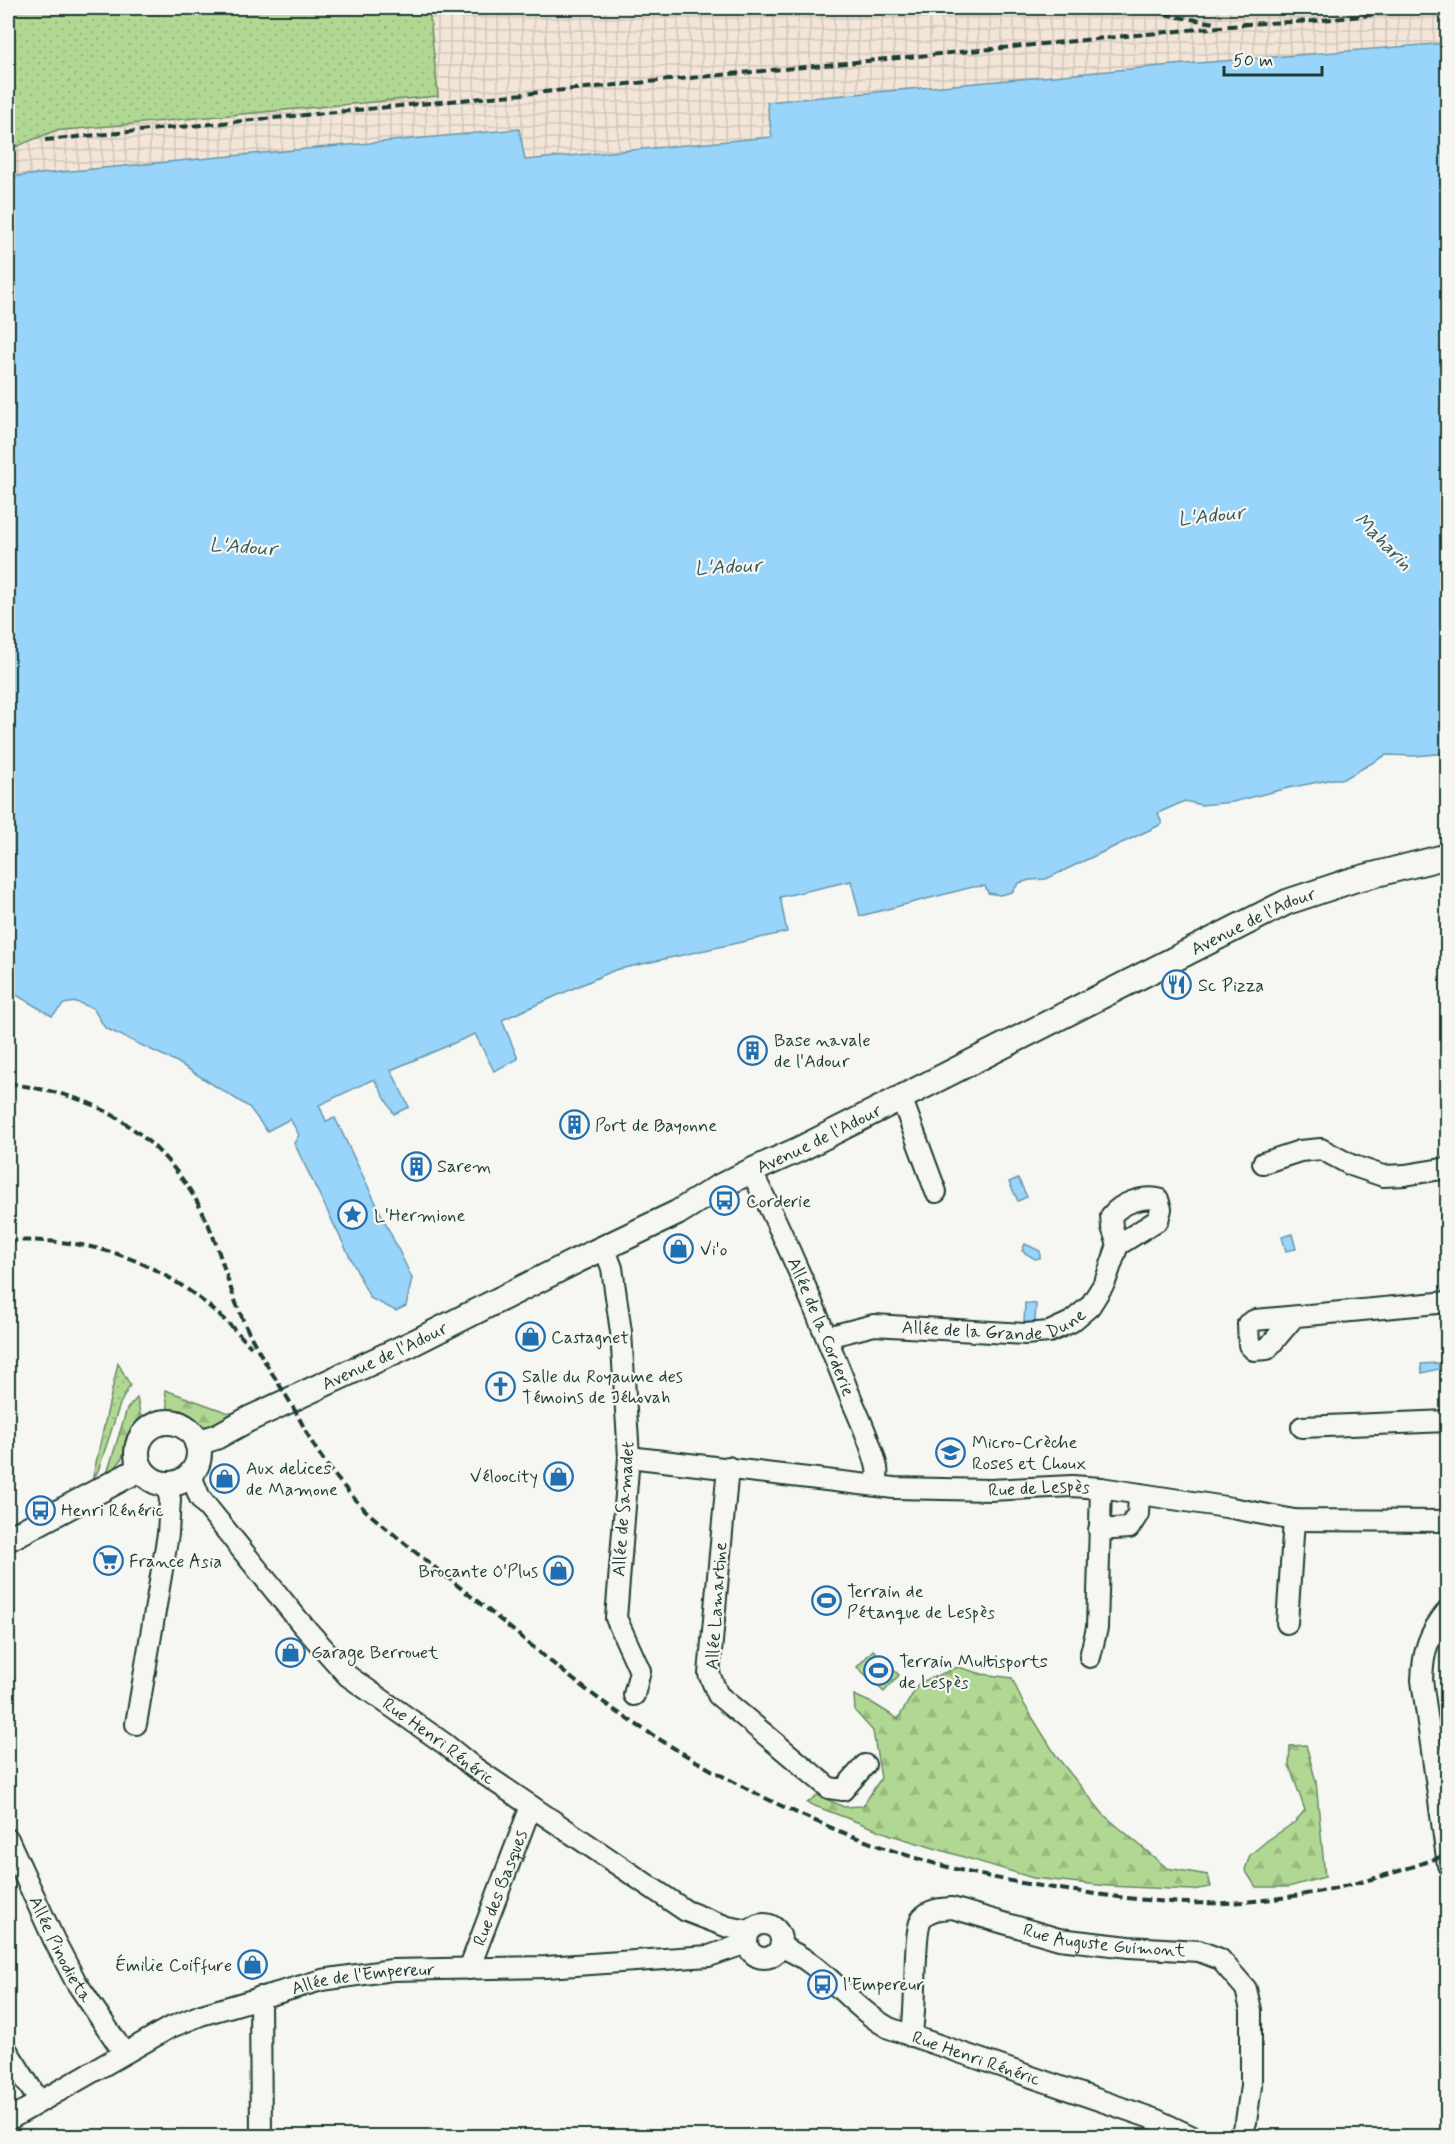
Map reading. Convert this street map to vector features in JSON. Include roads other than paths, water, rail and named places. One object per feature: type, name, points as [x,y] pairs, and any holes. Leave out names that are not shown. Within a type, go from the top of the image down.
[{"type":"main road","name":"Avenue de l'Adour","points":[[197,1443],[216,1437],[249,1419],[415,1342],[677,1212],[717,1188],[800,1149],[1287,902],[1353,880],[1448,856]]},
{"type":"main road","points":[[156,1423],[181,1424],[194,1435],[197,1443],[199,1459],[195,1469],[178,1480],[152,1480],[140,1469],[137,1460],[138,1442],[143,1433],[156,1423]]},
{"type":"main road","points":[[8,1539],[140,1469]]},
{"type":"street","points":[[901,1097],[936,1192]]},
{"type":"street","points":[[1263,1163],[1300,1151],[1321,1149],[1351,1165],[1383,1176],[1448,1168]]},
{"type":"street","name":"Allée de la Corderie","points":[[751,1171],[827,1337],[877,1469],[878,1479],[874,1485]]},
{"type":"street","name":"Allée de la Grande Dune","points":[[827,1337],[874,1325],[1025,1334],[1050,1332],[1071,1322],[1090,1306],[1105,1282],[1118,1245]]},
{"type":"street","name":"Allée de Samadet","points":[[604,1247],[612,1268],[621,1332],[629,1457],[616,1618],[640,1671],[634,1695]]},
{"type":"street","points":[[1294,1317],[1448,1302]]},
{"type":"street","points":[[1302,1427],[1448,1421]]},
{"type":"street","name":"Rue de Lespès","points":[[629,1457],[894,1488],[991,1490],[1072,1485],[1232,1508],[1294,1520],[1448,1521]]},
{"type":"street","name":"Allée Lamartine","points":[[728,1467],[709,1674],[718,1695],[829,1788],[843,1790],[865,1765]]},
{"type":"street","points":[[136,1724],[168,1534],[170,1499],[178,1480]]},
{"type":"street","name":"Rue Henri Rénéric","points":[[178,1480],[207,1507],[300,1622],[348,1676],[531,1806],[686,1911],[748,1937],[752,1953],[762,1958],[773,1956],[781,1947],[793,1952],[814,1964],[876,2020],[911,2036],[1157,2120],[1191,2136]]},
{"type":"street","points":[[1090,1657],[1097,1628],[1101,1488]]},
{"type":"street","points":[[1099,1530],[1129,1528],[1138,1514],[1139,1494]]},
{"type":"street","points":[[1287,1623],[1294,1520]]},
{"type":"street","points":[[1448,1610],[1427,1642],[1422,1661],[1422,1680],[1448,1865]]},
{"type":"street","name":"Rue des Basques","points":[[470,1969],[531,1806]]},
{"type":"street","name":"Allée Pinodieta","points":[[8,1839],[54,1940],[76,1982],[124,2053]]},
{"type":"street","name":"Rue Auguste Guimont","points":[[911,2036],[916,2008],[919,1923],[924,1916],[936,1909],[952,1908],[1059,1939],[1129,1947],[1199,1951],[1220,1959],[1232,1971],[1246,1989],[1251,2010],[1251,2086],[1246,2122],[1240,2136]]},
{"type":"street","name":"Allée de l'Empereur","points":[[8,2120],[169,2028],[260,1996],[322,1980],[361,1973],[428,1968],[470,1969],[610,1964],[709,1956],[748,1937]]},
{"type":"street","points":[[260,1996],[261,2136]]},
{"type":"street","points":[[8,2052],[39,2101]]},
{"type":"water","points":[[1447,43],[1447,753],[1415,756],[1386,755],[1344,779],[1288,788],[1233,802],[1201,805],[1185,801],[1158,813],[1162,824],[1046,879],[1019,883],[1012,892],[1000,895],[988,893],[985,886],[973,887],[860,916],[851,881],[780,897],[787,932],[615,970],[502,1020],[518,1059],[494,1071],[475,1034],[391,1070],[409,1107],[394,1114],[374,1079],[319,1105],[326,1121],[335,1118],[412,1278],[406,1306],[396,1311],[370,1298],[294,1143],[299,1135],[290,1119],[267,1131],[249,1107],[177,1062],[105,1028],[93,1008],[76,1002],[64,1004],[52,1016],[8,990],[8,177],[519,129],[525,160],[772,137],[767,102]]},
{"type":"water","points":[[1018,1178],[1027,1197],[1018,1201],[1009,1182]]},
{"type":"water","points":[[1292,1234],[1296,1249],[1286,1251],[1282,1237]]},
{"type":"water","points":[[1025,1244],[1040,1251],[1040,1258],[1035,1259],[1022,1251]]},
{"type":"water","points":[[1025,1303],[1036,1304],[1035,1323],[1024,1323]]},
{"type":"water","points":[[1438,1363],[1439,1369],[1422,1373],[1421,1364]]},
{"type":"railway","points":[[766,14],[833,8]]},
{"type":"railway","points":[[1138,8],[1215,23]]},
{"type":"railway","points":[[1242,24],[1314,21],[1436,8]]},
{"type":"railway","points":[[45,140],[1251,24]]},
{"type":"railway","points":[[8,1083],[71,1097],[109,1113],[143,1137],[172,1166],[185,1182],[205,1217],[236,1303],[258,1349],[314,1446],[338,1480],[365,1510],[596,1697],[667,1744],[735,1783],[842,1832],[936,1864],[1035,1885],[1150,1900],[1225,1903],[1282,1898],[1366,1881],[1448,1854]]},
{"type":"railway","points":[[8,1241],[45,1241],[80,1245],[112,1252],[142,1264],[171,1279],[198,1298],[225,1320],[251,1347]]},
{"type":"place","name":"Sc Pizza","points":[[1177,985]]},
{"type":"place","name":"Base navale de l'Adour","points":[[753,1050]]},
{"type":"place","name":"Port de Bayonne","points":[[574,1125]]},
{"type":"place","name":"Sarem","points":[[416,1166]]},
{"type":"place","name":"Corderie","points":[[725,1201]]},
{"type":"place","name":"L'Hermione","points":[[353,1215]]},
{"type":"place","name":"Vi'o","points":[[679,1249]]},
{"type":"place","name":"Castagnet","points":[[530,1337]]},
{"type":"place","name":"Salle du Royaume des Témoins de Jéhovah","points":[[501,1386]]},
{"type":"place","name":"Micro-Crèche Roses et Choux","points":[[951,1452]]},
{"type":"place","name":"Véloocity","points":[[559,1476]]},
{"type":"place","name":"Aux delices de Mamone","points":[[225,1478]]},
{"type":"place","name":"Henri Rénéric","points":[[40,1510]]},
{"type":"place","name":"France Asia","points":[[108,1561]]},
{"type":"place","name":"Brocante O'Plus","points":[[559,1571]]},
{"type":"place","name":"Terrain de Pétanque de Lespès","points":[[826,1601]]},
{"type":"place","name":"Garage Berrouet","points":[[290,1652]]},
{"type":"place","name":"Terrain Multisports de Lespès","points":[[878,1671]]},
{"type":"place","name":"Émilie Coiffure","points":[[253,1965]]},
{"type":"place","name":"l'Empereur","points":[[822,1984]]},
{"type":"water label","name":"L'Adour","points":[[1211,515]]},
{"type":"water label","name":"Maharin","points":[[1384,541]]},
{"type":"water label","name":"L'Adour","points":[[243,546]]},
{"type":"water label","name":"L'Adour","points":[[728,566]]}]
